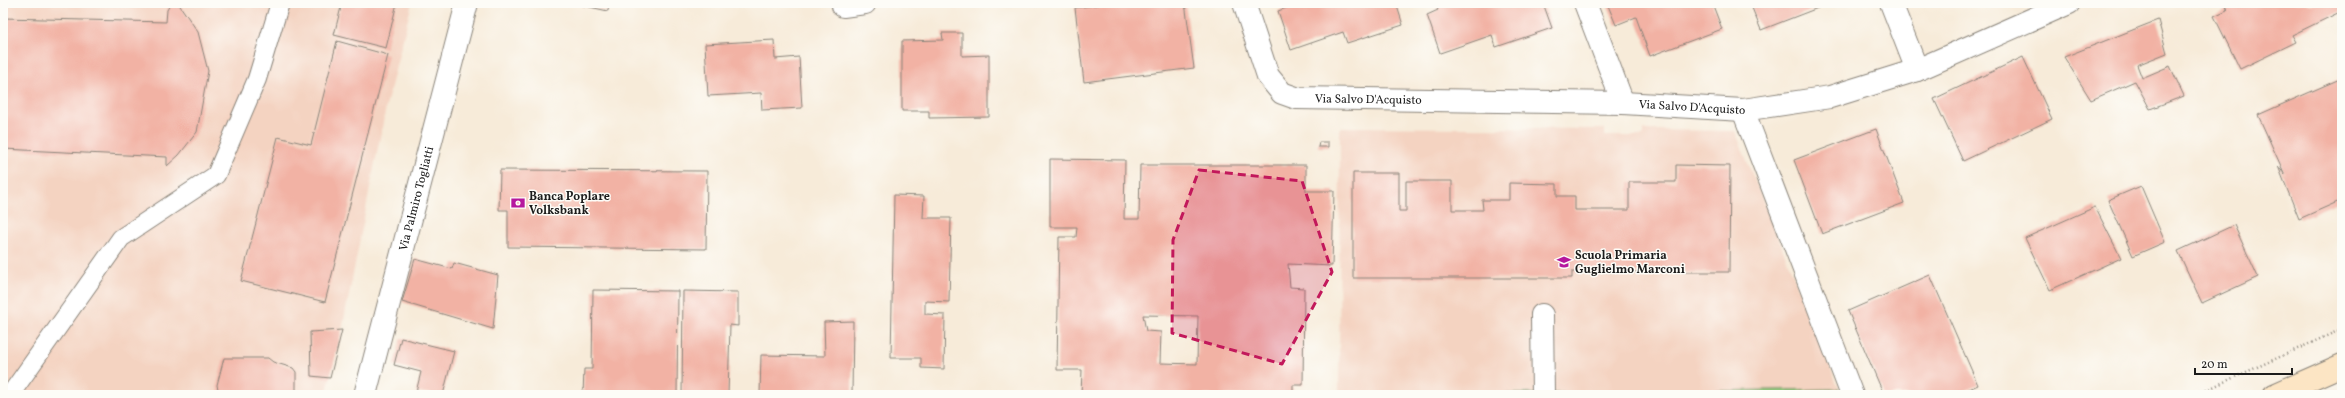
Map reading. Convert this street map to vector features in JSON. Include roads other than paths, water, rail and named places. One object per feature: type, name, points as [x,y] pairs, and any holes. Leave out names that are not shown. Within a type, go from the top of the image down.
[{"type":"main road","points":[[2274,395],[2342,365]]},
{"type":"street","name":"Via Palmiro Togliatti","points":[[365,395],[467,3]]},
{"type":"street","points":[[844,6],[865,3]]},
{"type":"street","name":"Via Salvo D'Acquisto","points":[[1244,3],[1268,76],[1282,93],[1296,98],[1623,103],[1743,110],[1830,97],[1917,70],[2068,3]]},
{"type":"street","points":[[1585,3],[1623,103]]},
{"type":"street","points":[[1891,3],[1917,70]]},
{"type":"street","points":[[1743,110],[1852,395]]},
{"type":"street","points":[[1542,315],[1544,395]]},
{"type":"lane","points":[[5,395],[10,395],[121,238],[216,175],[258,79],[280,3]]},
{"type":"place","name":"Banca Poplare Volksbank","points":[[518,203]]},
{"type":"place","name":"Scuola Primaria Guglielmo Marconi","points":[[1564,262]]}]
